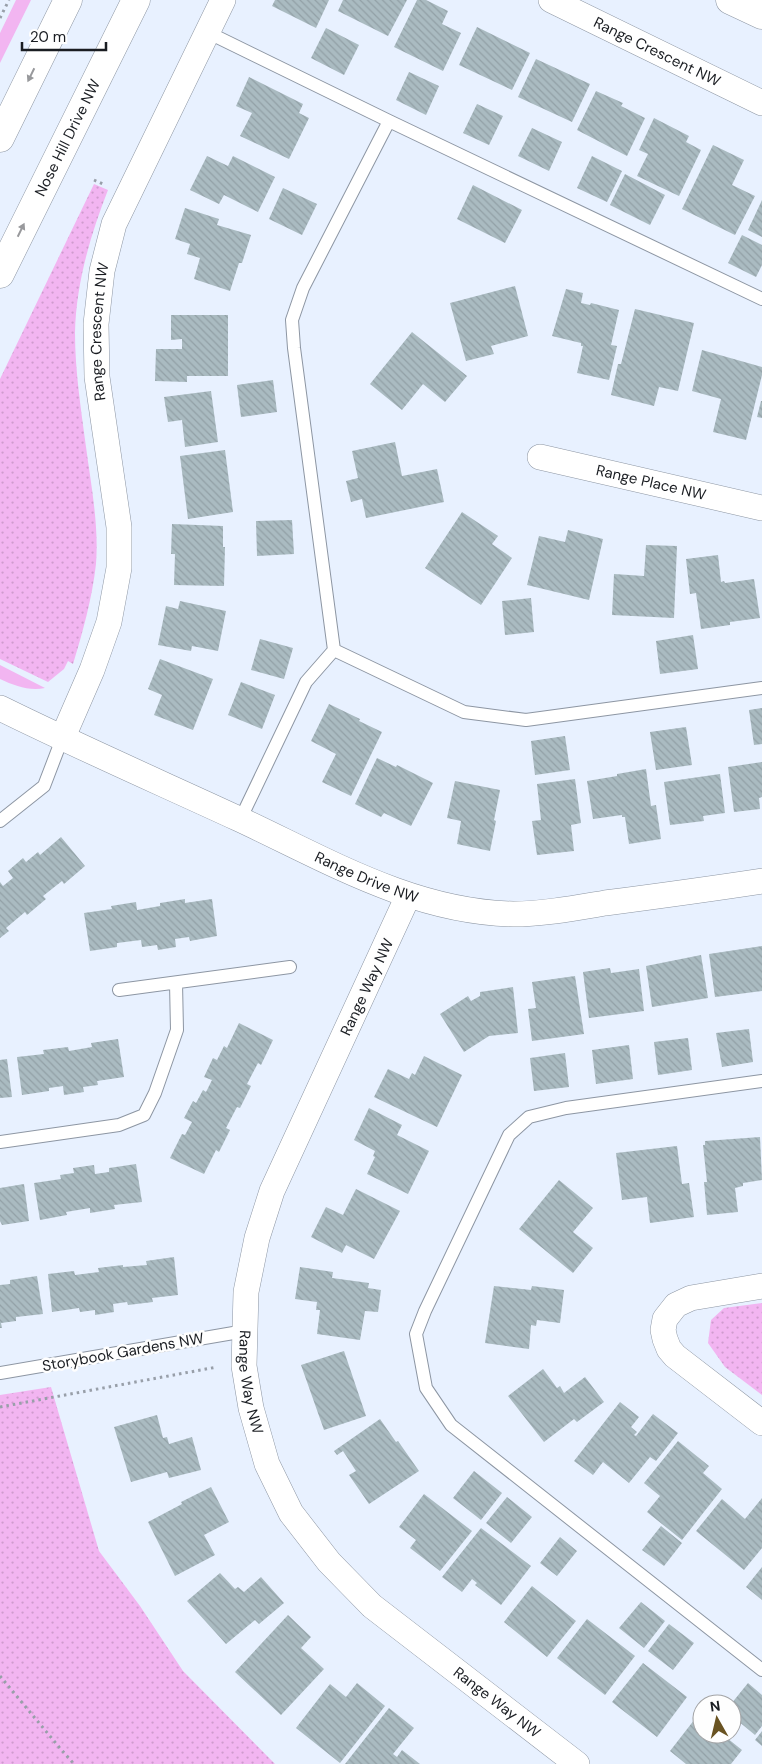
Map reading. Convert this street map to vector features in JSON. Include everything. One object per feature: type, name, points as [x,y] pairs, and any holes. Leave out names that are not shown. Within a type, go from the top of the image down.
[{"type":"main road","points":[[0,138],[68,0]]},
{"type":"main road","name":"Nose Hill Drive NW","points":[[0,274],[136,0]]},
{"type":"main road","points":[[730,0],[762,15]]},
{"type":"street","name":"Range Crescent NW","points":[[62,739],[92,670],[109,622],[119,568],[119,526],[97,377],[96,324],[102,272],[114,224],[223,0]]},
{"type":"street","name":"Range Crescent NW","points":[[551,0],[762,103]]},
{"type":"street","name":"Range Place NW","points":[[540,456],[762,508]]},
{"type":"street","name":"Range Drive NW","points":[[0,708],[62,739],[240,820],[348,873],[408,896],[466,910],[513,914],[557,910],[762,881]]},
{"type":"street","name":"Range Way NW","points":[[408,896],[272,1191],[257,1238],[246,1292],[244,1366],[251,1408],[267,1464],[291,1513],[329,1562],[372,1606],[577,1764]]},
{"type":"street","points":[[762,1286],[683,1300],[670,1312],[665,1320],[664,1330],[668,1349],[675,1356],[762,1423]]},
{"type":"lane","points":[[207,32],[762,299]]},
{"type":"lane","points":[[240,820],[306,682],[334,650],[294,348],[292,320],[303,288],[389,121]]},
{"type":"lane","points":[[334,650],[464,712],[526,720],[762,688]]},
{"type":"lane","points":[[0,821],[44,786],[62,739]]},
{"type":"lane","points":[[119,990],[290,966]]},
{"type":"lane","points":[[0,1142],[120,1124],[144,1114],[155,1093],[177,1030],[176,983]]},
{"type":"lane","points":[[762,1081],[566,1108],[529,1117],[508,1135],[416,1334],[426,1388],[451,1425],[762,1670]]},
{"type":"lane","name":"Storybook Gardens NW","points":[[0,1373],[245,1331]]},
{"type":"path","points":[[0,18],[9,0]]},
{"type":"path","points":[[0,1407],[216,1368]]},
{"type":"path","points":[[0,1676],[74,1764]]},
{"type":"shaded area","points":[[16,0],[31,0],[0,63],[0,33]]},
{"type":"shaded area","points":[[94,184],[108,190],[85,260],[78,296],[75,333],[76,362],[95,520],[96,564],[87,615],[73,664],[68,661],[64,669],[48,682],[0,659],[0,379]]},
{"type":"shaded area","points":[[0,665],[45,688],[33,689],[22,687],[0,679]]},
{"type":"shaded area","points":[[762,1303],[762,1395],[725,1367],[708,1343],[711,1320],[724,1308]]},
{"type":"shaded area","points":[[51,1387],[99,1551],[140,1606],[183,1671],[275,1764],[0,1764],[0,1395]]},
{"type":"building","points":[[275,0],[329,0],[316,28],[272,6]]},
{"type":"building","points":[[343,0],[407,0],[388,36],[338,11]]},
{"type":"building","points":[[417,0],[426,0],[448,11],[442,24],[461,33],[443,71],[394,47]]},
{"type":"building","points":[[477,27],[530,53],[512,90],[459,65]]},
{"type":"building","points":[[326,28],[359,45],[344,75],[311,58]]},
{"type":"building","points":[[536,59],[590,84],[572,122],[518,97]]},
{"type":"building","points":[[409,72],[439,86],[426,115],[396,100]]},
{"type":"building","points":[[249,77],[303,104],[299,113],[309,118],[289,159],[240,136],[252,113],[236,106]]},
{"type":"building","points":[[596,91],[623,103],[621,106],[645,118],[627,156],[577,130]]},
{"type":"building","points":[[477,104],[503,116],[489,145],[463,133]]},
{"type":"building","points":[[654,118],[689,136],[686,142],[701,150],[679,196],[637,176],[648,154],[639,150]]},
{"type":"building","points":[[532,128],[562,142],[549,171],[518,156]]},
{"type":"building","points":[[713,145],[744,160],[732,185],[755,196],[735,235],[682,209]]},
{"type":"building","points":[[207,156],[228,166],[233,156],[275,177],[258,212],[224,195],[219,204],[190,190]]},
{"type":"building","points":[[592,156],[622,171],[607,202],[577,188]]},
{"type":"building","points":[[625,174],[665,195],[650,225],[610,205]]},
{"type":"building","points":[[473,185],[522,210],[505,243],[457,219]]},
{"type":"building","points":[[283,188],[317,204],[302,235],[269,219]]},
{"type":"building","points":[[762,200],[762,237],[748,230]]},
{"type":"building","points":[[185,208],[219,219],[217,225],[251,235],[230,291],[194,279],[200,258],[187,254],[190,244],[175,239]]},
{"type":"building","points":[[742,235],[762,245],[762,265],[756,277],[728,263]]},
{"type":"building","points":[[515,286],[528,336],[491,346],[494,354],[466,361],[450,303]]},
{"type":"building","points":[[566,289],[583,293],[581,303],[590,305],[591,303],[619,310],[611,345],[617,346],[609,380],[577,373],[583,346],[581,346],[581,343],[552,336]]},
{"type":"building","points":[[635,309],[694,323],[678,391],[659,387],[654,406],[611,395],[618,364],[621,364]]},
{"type":"building","points":[[171,315],[228,315],[228,376],[187,376],[187,382],[155,381],[156,349],[182,349],[182,339],[171,340]]},
{"type":"building","points":[[412,332],[467,376],[445,402],[423,384],[402,410],[370,384]]},
{"type":"building","points":[[702,350],[762,367],[762,375],[746,440],[713,432],[721,399],[692,391]]},
{"type":"building","points":[[273,380],[277,412],[241,417],[237,385]]},
{"type":"building","points":[[211,391],[218,442],[185,447],[182,420],[168,422],[164,397]]},
{"type":"building","points":[[762,401],[762,418],[757,417]]},
{"type":"building","points":[[395,442],[402,476],[437,469],[444,502],[366,518],[362,499],[351,502],[346,481],[358,478],[352,451]]},
{"type":"building","points":[[225,450],[233,512],[188,519],[180,456]]},
{"type":"building","points":[[462,512],[498,536],[492,544],[512,558],[481,605],[425,568]]},
{"type":"building","points":[[292,520],[294,554],[257,556],[256,521]]},
{"type":"building","points":[[172,524],[223,526],[223,547],[225,547],[224,586],[174,585],[175,554],[171,554]]},
{"type":"building","points":[[568,530],[603,539],[589,600],[527,585],[539,536],[565,542]]},
{"type":"building","points":[[646,545],[677,546],[674,618],[612,615],[614,574],[644,576]]},
{"type":"building","points":[[718,555],[721,582],[754,579],[760,618],[730,622],[730,625],[701,629],[696,593],[690,594],[686,559]]},
{"type":"building","points":[[531,598],[534,632],[505,635],[502,601]]},
{"type":"building","points":[[180,601],[226,611],[218,651],[192,646],[191,651],[158,645],[166,606],[178,609]]},
{"type":"building","points":[[693,635],[698,669],[660,674],[656,641]]},
{"type":"building","points":[[260,639],[293,648],[284,679],[251,670]]},
{"type":"building","points":[[160,659],[213,679],[193,730],[154,715],[162,695],[148,689]]},
{"type":"building","points":[[241,682],[275,695],[262,729],[228,715]]},
{"type":"building","points":[[329,704],[382,732],[351,796],[322,782],[336,754],[311,741]]},
{"type":"building","points":[[762,708],[762,744],[754,745],[749,710]]},
{"type":"building","points":[[686,727],[692,765],[656,770],[650,732]]},
{"type":"building","points":[[565,736],[570,770],[535,775],[531,741]]},
{"type":"building","points":[[377,758],[396,767],[397,765],[433,783],[411,826],[384,813],[381,817],[355,804]]},
{"type":"building","points":[[762,762],[760,809],[734,812],[728,767]]},
{"type":"building","points":[[646,769],[651,806],[656,805],[661,839],[629,844],[625,817],[622,817],[622,815],[593,819],[587,781]]},
{"type":"building","points":[[720,774],[725,813],[703,816],[704,821],[670,825],[664,782]]},
{"type":"building","points":[[575,779],[581,823],[571,825],[574,851],[537,855],[532,821],[541,820],[537,784]]},
{"type":"building","points":[[455,781],[500,790],[490,851],[457,844],[461,821],[447,818]]},
{"type":"building","points":[[61,837],[85,866],[64,884],[62,881],[43,896],[46,899],[27,915],[25,912],[6,928],[9,931],[0,938],[0,882],[3,886],[13,878],[8,871],[23,858],[26,862],[38,852],[40,855]]},
{"type":"building","points":[[185,899],[185,903],[212,899],[217,936],[190,941],[189,937],[175,939],[176,947],[158,950],[157,945],[142,947],[141,940],[117,943],[117,947],[90,951],[84,913],[112,909],[111,906],[136,902],[137,910],[160,906],[160,903]]},
{"type":"building","points":[[762,946],[762,991],[715,997],[709,954]]},
{"type":"building","points":[[701,955],[708,998],[652,1007],[646,966]]},
{"type":"building","points":[[610,968],[611,973],[639,969],[644,1011],[589,1018],[583,972]]},
{"type":"building","points":[[575,976],[584,1034],[532,1041],[528,1009],[536,1008],[532,982]]},
{"type":"building","points":[[513,987],[518,1033],[489,1036],[464,1052],[440,1014],[468,996],[471,1001],[480,996],[480,992]]},
{"type":"building","points":[[239,1023],[273,1040],[261,1065],[258,1063],[247,1084],[251,1086],[240,1108],[237,1107],[226,1128],[230,1130],[219,1152],[216,1150],[204,1174],[170,1158],[182,1134],[185,1135],[192,1122],[184,1118],[193,1101],[196,1103],[203,1090],[206,1092],[212,1080],[204,1077],[213,1058],[217,1060],[224,1046],[227,1048]]},
{"type":"building","points":[[749,1029],[753,1062],[722,1067],[716,1033]]},
{"type":"building","points":[[688,1038],[692,1070],[658,1075],[654,1042]]},
{"type":"building","points":[[118,1039],[124,1077],[97,1081],[98,1085],[83,1087],[84,1092],[64,1095],[63,1086],[49,1088],[49,1091],[22,1095],[17,1057],[44,1054],[43,1050],[68,1047],[69,1051],[92,1047],[91,1043]]},
{"type":"building","points":[[629,1045],[633,1079],[596,1084],[592,1050]]},
{"type":"building","points":[[565,1053],[569,1087],[534,1091],[530,1058]]},
{"type":"building","points":[[424,1056],[462,1075],[437,1127],[374,1097],[388,1069],[409,1079],[412,1073],[415,1075]]},
{"type":"building","points":[[7,1059],[12,1097],[0,1098],[0,1060]]},
{"type":"building","points":[[369,1108],[402,1125],[397,1135],[429,1151],[408,1194],[367,1174],[375,1157],[373,1156],[375,1151],[354,1140]]},
{"type":"building","points":[[760,1137],[762,1180],[743,1183],[743,1186],[735,1188],[738,1212],[707,1215],[704,1182],[707,1182],[703,1145],[705,1145],[705,1141]]},
{"type":"building","points":[[677,1146],[682,1184],[689,1183],[694,1217],[650,1223],[647,1197],[622,1200],[616,1153]]},
{"type":"building","points":[[136,1164],[142,1202],[114,1205],[115,1209],[90,1213],[90,1208],[66,1212],[67,1215],[40,1220],[34,1183],[61,1179],[60,1175],[74,1173],[73,1168],[94,1165],[95,1174],[109,1172],[109,1168]]},
{"type":"building","points":[[559,1180],[593,1208],[573,1232],[593,1248],[573,1273],[519,1229]]},
{"type":"building","points":[[24,1184],[29,1221],[2,1225],[0,1221],[0,1188]]},
{"type":"building","points":[[356,1189],[400,1211],[374,1259],[346,1245],[342,1253],[311,1237],[326,1207],[343,1215]]},
{"type":"building","points":[[174,1257],[178,1295],[152,1298],[153,1302],[128,1305],[127,1302],[113,1304],[114,1312],[95,1315],[95,1310],[80,1312],[79,1308],[52,1312],[48,1274],[74,1271],[75,1275],[99,1272],[98,1268],[147,1265],[146,1261]]},
{"type":"building","points":[[300,1267],[333,1272],[332,1278],[369,1283],[368,1288],[381,1290],[378,1312],[365,1311],[360,1340],[317,1334],[320,1310],[316,1310],[317,1302],[295,1299]]},
{"type":"building","points":[[37,1276],[43,1314],[16,1317],[16,1321],[1,1323],[2,1328],[0,1328],[0,1285],[10,1284],[10,1280]]},
{"type":"building","points":[[494,1286],[531,1290],[532,1286],[564,1290],[560,1323],[537,1320],[536,1326],[531,1325],[529,1349],[485,1343]]},
{"type":"building","points":[[344,1351],[366,1416],[324,1430],[301,1365]]},
{"type":"building","points":[[543,1369],[557,1388],[560,1386],[564,1393],[585,1377],[604,1402],[577,1422],[574,1419],[544,1442],[508,1396]]},
{"type":"building","points":[[620,1402],[639,1417],[631,1427],[637,1432],[634,1435],[636,1436],[653,1414],[678,1433],[656,1461],[650,1457],[629,1483],[603,1462],[593,1475],[574,1461]]},
{"type":"building","points":[[157,1415],[163,1438],[167,1437],[169,1444],[192,1437],[201,1470],[169,1478],[167,1472],[131,1482],[114,1427]]},
{"type":"building","points":[[380,1419],[419,1471],[369,1504],[349,1475],[356,1471],[343,1451],[337,1455],[334,1451]]},
{"type":"building","points":[[678,1441],[709,1466],[703,1473],[722,1489],[682,1540],[647,1512],[660,1496],[644,1483]]},
{"type":"building","points":[[474,1471],[502,1493],[481,1520],[453,1498]]},
{"type":"building","points":[[211,1487],[229,1522],[204,1535],[215,1555],[175,1576],[148,1522]]},
{"type":"building","points":[[424,1494],[472,1531],[440,1571],[410,1548],[416,1540],[399,1527]]},
{"type":"building","points":[[507,1497],[532,1517],[511,1543],[486,1523]]},
{"type":"building","points":[[762,1498],[762,1548],[744,1570],[696,1531],[722,1499],[745,1519]]},
{"type":"building","points":[[661,1526],[682,1543],[664,1566],[642,1550]]},
{"type":"building","points":[[481,1528],[531,1566],[501,1605],[475,1585],[477,1583],[472,1579],[462,1592],[442,1577]]},
{"type":"building","points":[[560,1537],[577,1551],[557,1576],[540,1563]]},
{"type":"building","points":[[762,1567],[762,1600],[746,1587]]},
{"type":"building","points":[[220,1573],[235,1589],[238,1587],[244,1592],[261,1577],[284,1603],[259,1624],[255,1620],[226,1644],[187,1601]]},
{"type":"building","points":[[532,1586],[576,1621],[547,1657],[504,1622]]},
{"type":"building","points":[[641,1602],[665,1621],[644,1648],[619,1628]]},
{"type":"building","points":[[288,1615],[311,1637],[301,1648],[324,1669],[281,1715],[235,1672]]},
{"type":"building","points":[[587,1619],[635,1656],[605,1695],[557,1658]]},
{"type":"building","points":[[669,1624],[694,1643],[673,1670],[648,1651]]},
{"type":"building","points":[[643,1663],[687,1697],[657,1737],[612,1702]]},
{"type":"building","points":[[357,1683],[385,1706],[340,1763],[296,1728],[330,1684],[346,1697]]},
{"type":"building","points":[[748,1683],[762,1695],[762,1726],[755,1735],[742,1724],[742,1694],[739,1694]]},
{"type":"building","points":[[389,1708],[414,1728],[393,1754],[397,1757],[402,1750],[420,1764],[345,1764]]},
{"type":"building","points":[[692,1723],[692,1744],[734,1744],[742,1750],[731,1764],[686,1764],[670,1751]]},
{"type":"building","points":[[762,1731],[762,1746],[755,1740]]}]
